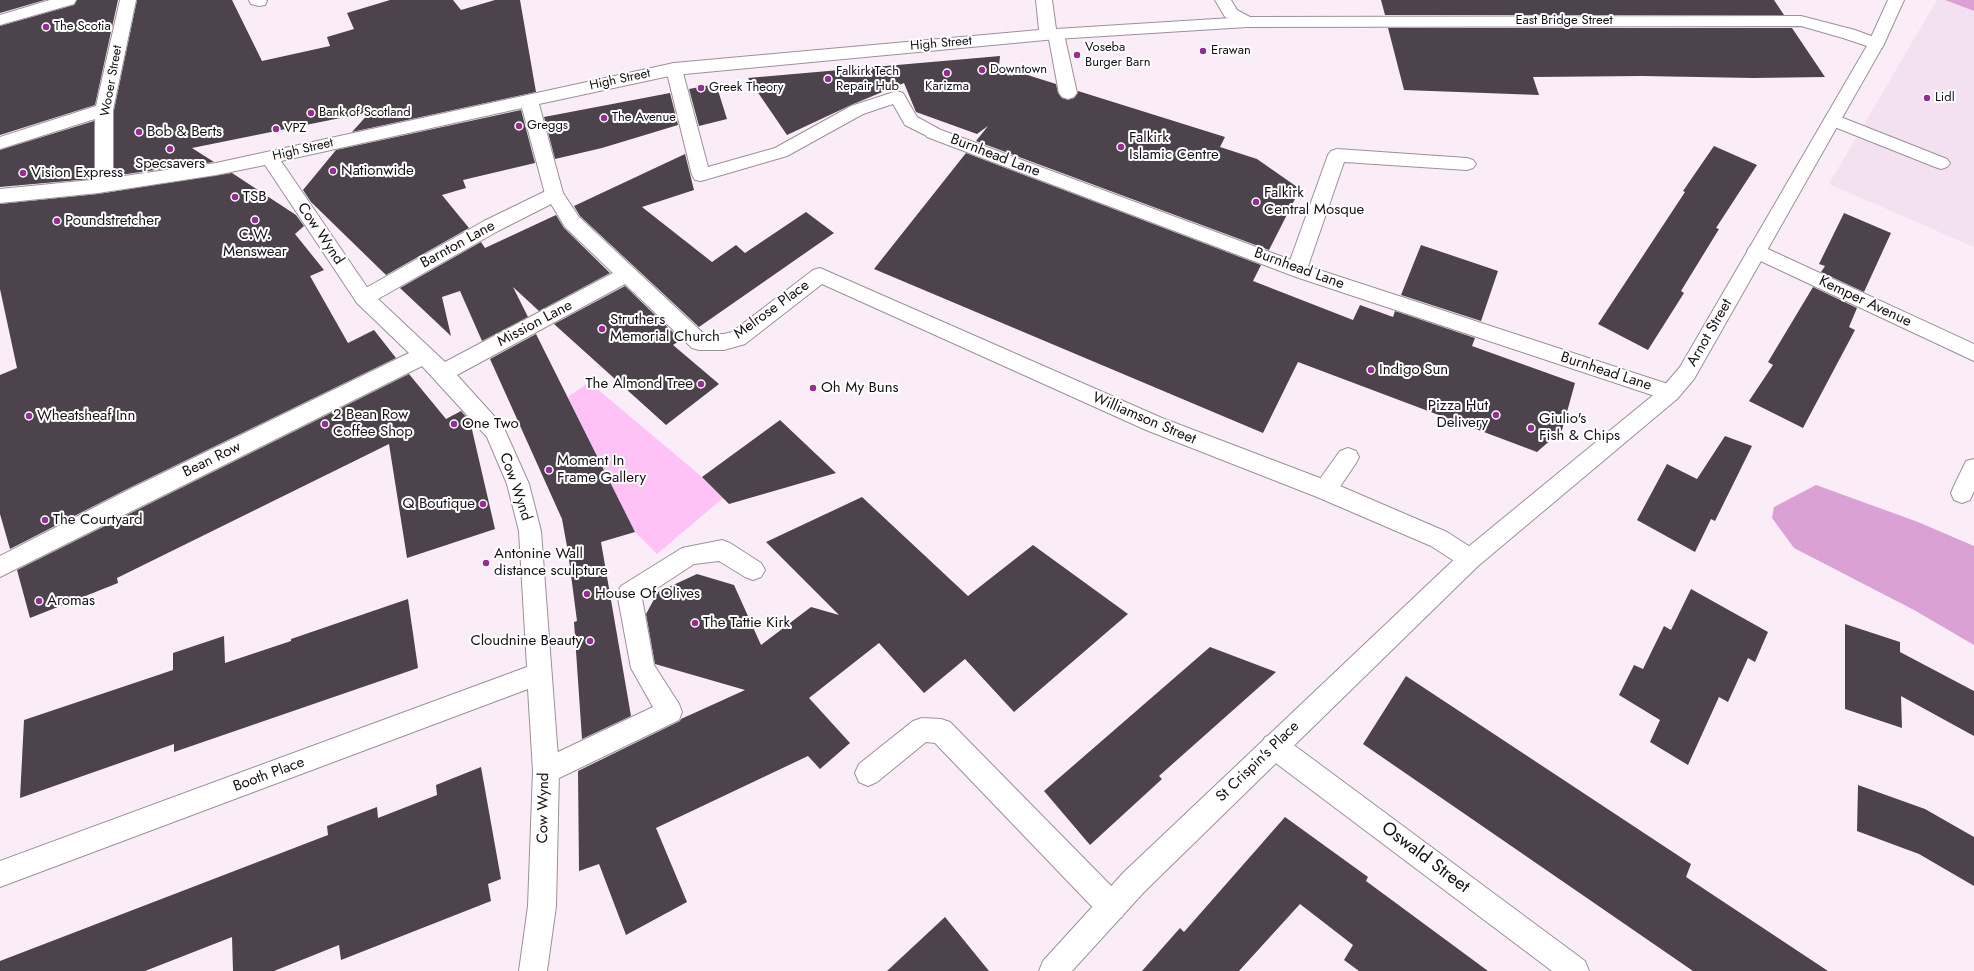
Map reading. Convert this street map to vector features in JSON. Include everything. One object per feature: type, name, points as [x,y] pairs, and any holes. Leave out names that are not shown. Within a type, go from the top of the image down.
[{"type":"street","points":[[0,20],[68,0]]},
{"type":"street","name":"Wooer Street","points":[[98,186],[104,170],[104,110],[128,0]]},
{"type":"street","points":[[1044,0],[1068,94]]},
{"type":"street","points":[[1223,0],[1231,13],[1247,22]]},
{"type":"street","name":"Arnot Street","points":[[1470,559],[1670,393],[1687,373],[1876,44],[1896,0]]},
{"type":"street","name":"East Bridge Street","points":[[1247,22],[1801,21],[1849,34],[1876,44]]},
{"type":"street","name":"High Street","points":[[0,196],[98,186],[216,169],[674,69],[1052,34],[1247,22]]},
{"type":"street","name":"Burnhead Lane","points":[[674,69],[701,175],[781,152],[857,110],[897,97],[911,121],[933,133],[1297,269],[1670,393]]},
{"type":"street","points":[[529,100],[554,194],[572,222],[628,274]]},
{"type":"street","points":[[0,143],[62,122],[104,110]]},
{"type":"street","points":[[1833,120],[1941,164]]},
{"type":"street","points":[[1297,269],[1337,155],[1467,164]]},
{"type":"street","name":"Cow Wynd","points":[[270,158],[364,298],[443,373],[495,432],[518,484],[530,532],[538,674],[546,771],[542,906],[533,971]]},
{"type":"street","name":"Barnton Lane","points":[[364,298],[491,226],[554,194]]},
{"type":"street","name":"Kemper Avenue","points":[[1757,251],[1974,353]]},
{"type":"street","name":"Melrose Place","points":[[628,274],[699,342],[724,342],[738,338],[820,275]]},
{"type":"street","name":"Mission Lane","points":[[443,373],[628,274]]},
{"type":"street","name":"Williamson Street","points":[[820,275],[1154,424],[1325,490],[1439,539],[1470,559]]},
{"type":"street","name":"Bean Row","points":[[0,567],[145,493],[425,355]]},
{"type":"street","points":[[1325,490],[1348,457]]},
{"type":"street","points":[[1962,493],[1974,468]]},
{"type":"street","points":[[546,771],[670,712],[643,668],[628,593],[690,555],[722,550],[753,570]]},
{"type":"street","name":"St Crispin's Place","points":[[1053,971],[1112,907],[1274,746],[1470,559]]},
{"type":"street","name":"Booth Place","points":[[0,874],[538,674]]},
{"type":"street","points":[[868,773],[922,730],[941,731],[1112,907]]},
{"type":"street","name":"Oswald Street","points":[[1274,746],[1575,971]]},
{"type":"shaded area","name":"Lidl","points":[[1937,0],[1945,0],[1974,11],[1974,247],[1829,184]]},
{"type":"shaded area","points":[[1945,0],[1974,0],[1974,11]]},
{"type":"shaded area","points":[[589,382],[702,477],[723,498],[657,554],[635,532],[568,397]]},
{"type":"shaded area","points":[[1816,485],[1918,522],[1974,546],[1974,645],[1914,610],[1794,548],[1772,518],[1774,507]]},
{"type":"building","points":[[0,0],[45,0],[0,13]]},
{"type":"building","points":[[77,0],[118,0],[95,105],[0,135],[0,26],[74,5]]},
{"type":"building","points":[[137,0],[232,0],[262,61],[330,46],[327,37],[354,29],[347,13],[390,0],[453,0],[461,10],[495,0],[520,0],[536,92],[352,132],[370,112],[192,148],[214,162],[112,176],[114,171],[114,110]]},
{"type":"building","points":[[1381,0],[1774,0],[1784,15],[1385,15]]},
{"type":"building","points":[[1388,28],[1792,28],[1825,77],[1533,77],[1539,95],[1404,90]]},
{"type":"building","points":[[1000,56],[999,66],[1056,84],[1058,93],[1062,98],[1068,100],[1074,98],[1078,91],[1225,137],[1220,147],[1257,159],[1300,189],[1269,250],[976,141],[988,126],[977,134],[916,112],[904,83],[851,105],[787,135],[748,78]]},
{"type":"building","points":[[716,84],[727,119],[699,126],[689,89]]},
{"type":"building","points":[[670,93],[678,125],[602,148],[555,159],[544,117]]},
{"type":"building","points":[[521,110],[535,163],[463,180],[466,188],[442,195],[469,228],[386,275],[311,202],[303,190],[336,150]]},
{"type":"building","points":[[94,121],[94,171],[90,179],[0,187],[0,150]]},
{"type":"building","points":[[1714,146],[1757,165],[1716,228],[1719,229],[1681,291],[1684,293],[1648,350],[1598,324],[1685,192],[1683,191]]},
{"type":"building","points":[[966,153],[1261,265],[1253,281],[1353,320],[1360,305],[1393,317],[1395,311],[1475,338],[1472,346],[1575,383],[1562,430],[1537,452],[1298,362],[1263,433],[874,269]]},
{"type":"building","points":[[685,154],[694,190],[642,207],[712,262],[736,245],[745,253],[806,212],[834,233],[699,327],[580,216],[574,206]]},
{"type":"building","points":[[232,173],[296,215],[304,226],[295,234],[324,270],[310,276],[348,343],[374,330],[396,358],[129,488],[10,549],[0,514],[0,375],[17,368],[0,289],[0,204],[98,194]]},
{"type":"building","points":[[1844,213],[1891,233],[1864,292],[1821,272],[1825,266],[1819,264]]},
{"type":"building","points":[[556,215],[564,228],[610,273],[539,311],[513,287],[528,317],[482,341],[460,291],[442,297],[451,336],[400,288],[481,242],[485,248]]},
{"type":"building","points":[[1421,245],[1498,271],[1481,321],[1401,295]]},
{"type":"building","points":[[625,286],[681,340],[673,345],[719,384],[666,425],[554,324]]},
{"type":"building","points":[[1813,287],[1857,308],[1849,327],[1855,330],[1803,428],[1749,401],[1773,365],[1768,362]]},
{"type":"building","points":[[536,334],[635,532],[601,542],[631,716],[582,739],[574,622],[577,621],[562,519],[490,359]]},
{"type":"building","points":[[409,374],[446,419],[461,411],[470,421],[495,529],[407,558],[389,444],[117,578],[118,583],[30,618],[17,570]]},
{"type":"building","points":[[780,420],[836,473],[729,504],[702,477]]},
{"type":"building","points":[[1725,436],[1752,446],[1715,521],[1711,519],[1695,552],[1637,520],[1667,464],[1697,479]]},
{"type":"building","points":[[862,497],[968,596],[1033,545],[1128,614],[1014,712],[965,659],[924,693],[879,643],[809,698],[850,743],[820,769],[808,756],[656,828],[687,902],[626,935],[599,864],[579,871],[578,771],[680,721],[681,719],[745,690],[655,664],[646,614],[658,592],[697,574],[734,585],[761,645],[811,607],[839,615],[766,542]]},
{"type":"building","points":[[1691,589],[1768,632],[1755,662],[1748,658],[1728,702],[1719,697],[1688,765],[1650,742],[1660,720],[1619,695],[1634,665],[1643,669],[1664,626],[1671,630]]},
{"type":"building","points":[[408,599],[418,668],[174,752],[174,744],[20,798],[24,720],[173,670],[173,653],[224,636],[225,663]]},
{"type":"building","points":[[1845,624],[1900,642],[1900,652],[1974,691],[1974,736],[1901,696],[1902,728],[1845,709]]},
{"type":"building","points":[[1210,647],[1276,672],[1159,776],[1162,779],[1090,845],[1044,791]]},
{"type":"building","points":[[1406,676],[1691,864],[1686,877],[1828,971],[1693,971],[1363,744]]},
{"type":"building","points":[[481,767],[501,879],[488,884],[491,901],[341,960],[339,945],[274,971],[233,971],[232,937],[145,971],[0,971],[0,961],[328,835],[327,826],[377,807],[378,818],[437,795],[436,785]]},
{"type":"building","points":[[1858,785],[1925,809],[1974,837],[1974,886],[1919,854],[1857,831]]},
{"type":"building","points":[[1285,817],[1368,877],[1366,881],[1488,971],[1359,971],[1344,960],[1353,945],[1300,904],[1239,971],[1142,971],[1180,928],[1184,932]]},
{"type":"building","points":[[945,917],[989,971],[887,971]]},
{"type":"place","name":"The Scotia","points":[[46,27]]},
{"type":"place","name":"Erawan","points":[[1203,51]]},
{"type":"place","name":"Voseba Burger Barn","points":[[1077,55]]},
{"type":"place","name":"Downtown","points":[[982,70]]},
{"type":"place","name":"Karizma","points":[[947,73]]},
{"type":"place","name":"Falkirk Tech Repair Hub","points":[[828,79]]},
{"type":"place","name":"Greek Theory","points":[[701,88]]},
{"type":"place","name":"Lidl","points":[[1927,98]]},
{"type":"place","name":"Bank of Scotland","points":[[311,113]]},
{"type":"place","name":"The Avenue","points":[[604,118]]},
{"type":"place","name":"Greggs","points":[[519,126]]},
{"type":"place","name":"VPZ","points":[[276,129]]},
{"type":"place","name":"Bob & Berts","points":[[139,132]]},
{"type":"place","name":"Falkirk Islamic Centre","points":[[1121,147]]},
{"type":"place","name":"Specsavers","points":[[170,149]]},
{"type":"place","name":"Nationwide","points":[[333,171]]},
{"type":"place","name":"Vision Express","points":[[23,173]]},
{"type":"place","name":"TSB","points":[[235,197]]},
{"type":"place","name":"Falkirk Central Mosque","points":[[1256,202]]},
{"type":"place","name":"C.W. Menswear","points":[[255,220]]},
{"type":"place","name":"Poundstretcher","points":[[57,221]]},
{"type":"place","name":"Struthers Memorial Church","points":[[602,329]]},
{"type":"place","name":"Indigo Sun","points":[[1371,370]]},
{"type":"place","name":"The Almond Tree","points":[[701,384]]},
{"type":"place","name":"Oh My Buns","points":[[813,388]]},
{"type":"place","name":"Pizza Hut Delivery","points":[[1496,415]]},
{"type":"place","name":"Wheatsheaf Inn","points":[[29,416]]},
{"type":"place","name":"2 Bean Row Coffee Shop","points":[[325,424]]},
{"type":"place","name":"One Two","points":[[454,424]]},
{"type":"place","name":"Giulio's Fish & Chips","points":[[1531,428]]},
{"type":"place","name":"Moment In Frame Gallery","points":[[549,470]]},
{"type":"place","name":"Q Boutique","points":[[483,504]]},
{"type":"place","name":"The Courtyard","points":[[45,520]]},
{"type":"place","name":"Antonine Wall distance sculpture","points":[[486,563]]},
{"type":"place","name":"House Of Olives","points":[[587,594]]},
{"type":"place","name":"Aromas","points":[[39,601]]},
{"type":"place","name":"The Tattie Kirk","points":[[695,623]]},
{"type":"place","name":"Cloudnine Beauty","points":[[590,641]]}]
